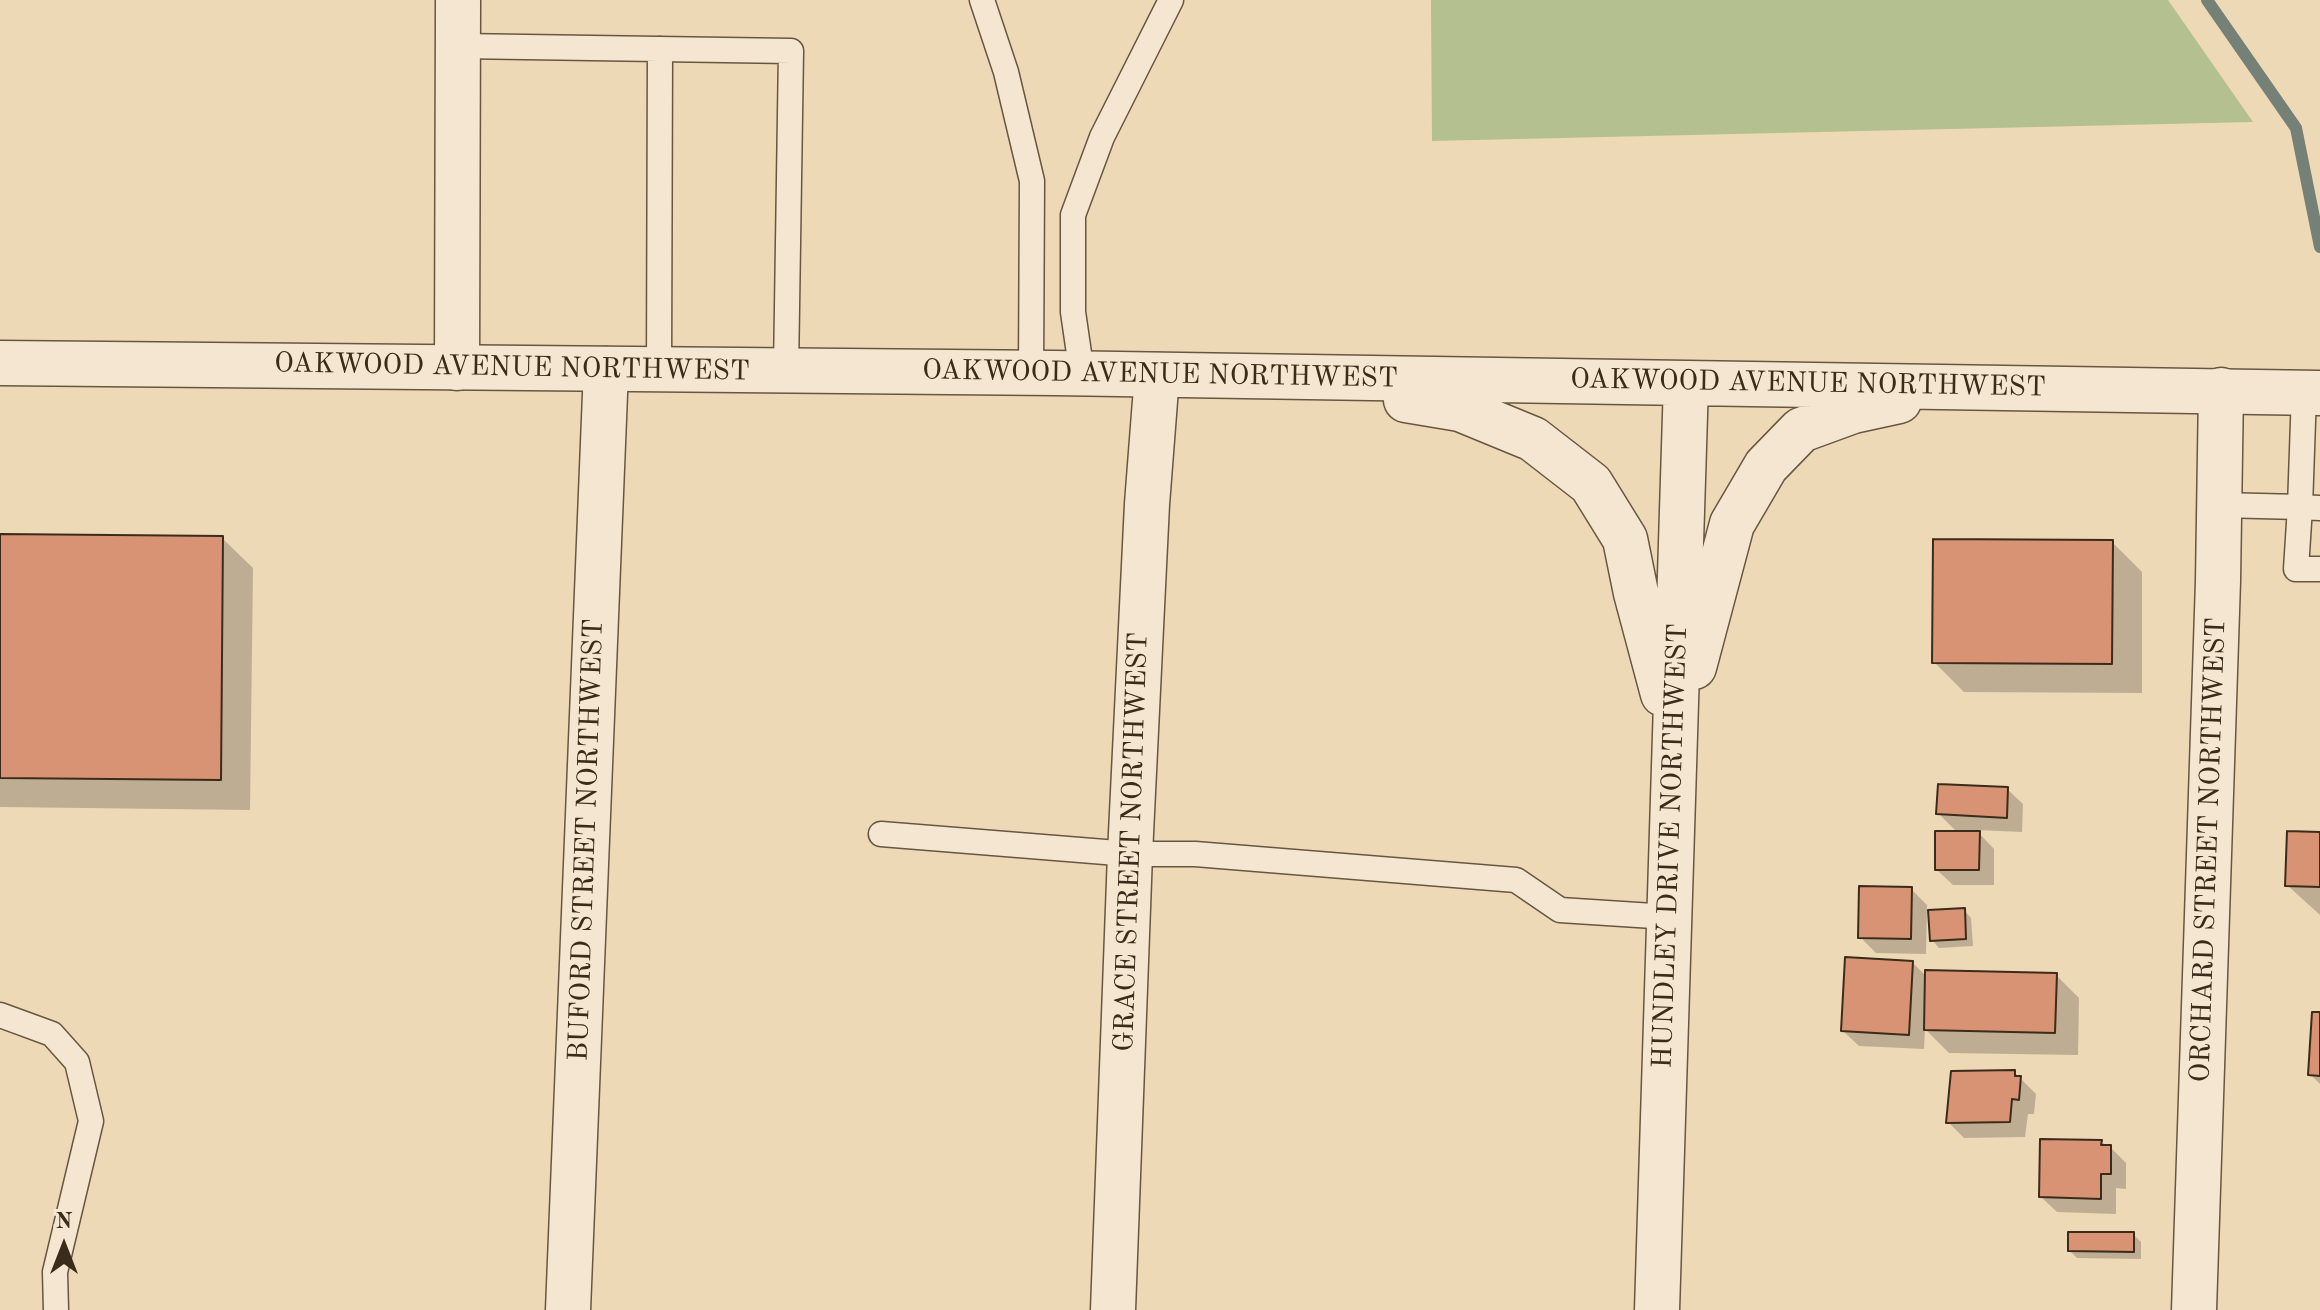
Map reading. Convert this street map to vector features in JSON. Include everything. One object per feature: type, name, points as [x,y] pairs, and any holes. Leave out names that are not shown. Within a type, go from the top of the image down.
[{"type":"street","points":[[457,368],[458,0]]},
{"type":"street","name":"OAKWOOD AVENUE NORTHWEST","points":[[0,363],[1031,373],[2312,393]]},
{"type":"street","name":"BUFORD STREET NORTHWEST","points":[[568,1310],[606,369]]},
{"type":"street","name":"GRACE STREET NORTHWEST","points":[[1113,1310],[1130,854],[1147,504],[1157,375]]},
{"type":"street","points":[[1257,376],[1460,409],[1533,439],[1591,484],[1625,539],[1636,593],[1675,738]]},
{"type":"street","name":"HUNDLEY DRIVE NORTHWEST","points":[[1657,1310],[1686,383]]},
{"type":"street","points":[[1675,738],[1732,524],[1766,466],[1801,430],[1853,411],[1964,386]]},
{"type":"street","name":"ORCHARD STREET NORTHWEST","points":[[2194,1310],[2221,390]]},
{"type":"lane","points":[[982,0],[1006,72],[1032,181],[1031,373]]},
{"type":"lane","points":[[1082,374],[1073,312],[1073,215],[1102,137],[1171,0]]},
{"type":"lane","points":[[459,46],[791,51],[786,371]]},
{"type":"lane","points":[[659,370],[660,49]]},
{"type":"lane","points":[[2312,393],[2310,508],[2296,569],[2320,569]]},
{"type":"lane","points":[[2219,505],[2310,508]]},
{"type":"lane","points":[[881,834],[1130,854],[1195,854],[1516,880],[1560,910],[1669,917]]},
{"type":"lane","points":[[0,1015],[52,1034],[77,1062],[91,1121],[55,1272],[56,1310]]},
{"type":"green space","points":[[1431,0],[2168,0],[2253,122],[1432,141]]},
{"type":"building","points":[[0,534],[223,536],[221,780],[0,778]]},
{"type":"building","points":[[1933,539],[2113,540],[2112,664],[1932,663]]},
{"type":"building","points":[[1938,784],[2008,787],[2007,818],[1936,814]]},
{"type":"building","points":[[1935,831],[1980,831],[1979,870],[1935,870]]},
{"type":"building","points":[[2287,831],[2320,832],[2320,887],[2285,886]]},
{"type":"building","points":[[1859,886],[1912,887],[1911,939],[1858,938]]},
{"type":"building","points":[[1965,908],[1966,939],[1930,941],[1928,910]]},
{"type":"building","points":[[1845,957],[1913,961],[1909,1035],[1841,1031]]},
{"type":"building","points":[[1925,970],[2057,973],[2055,1033],[1924,1030]]},
{"type":"building","points":[[2312,1012],[2320,1012],[2320,1076],[2308,1075]]},
{"type":"building","points":[[2015,1070],[2015,1076],[2021,1076],[2019,1100],[2012,1099],[2010,1122],[1946,1123],[1951,1071]]},
{"type":"building","points":[[2040,1139],[2102,1140],[2101,1145],[2111,1145],[2111,1174],[2101,1174],[2101,1199],[2039,1197]]},
{"type":"building","points":[[2068,1232],[2134,1232],[2134,1252],[2068,1251]]},
{"type":"waterway","points":[[2207,0],[2296,128],[2320,247]]}]
